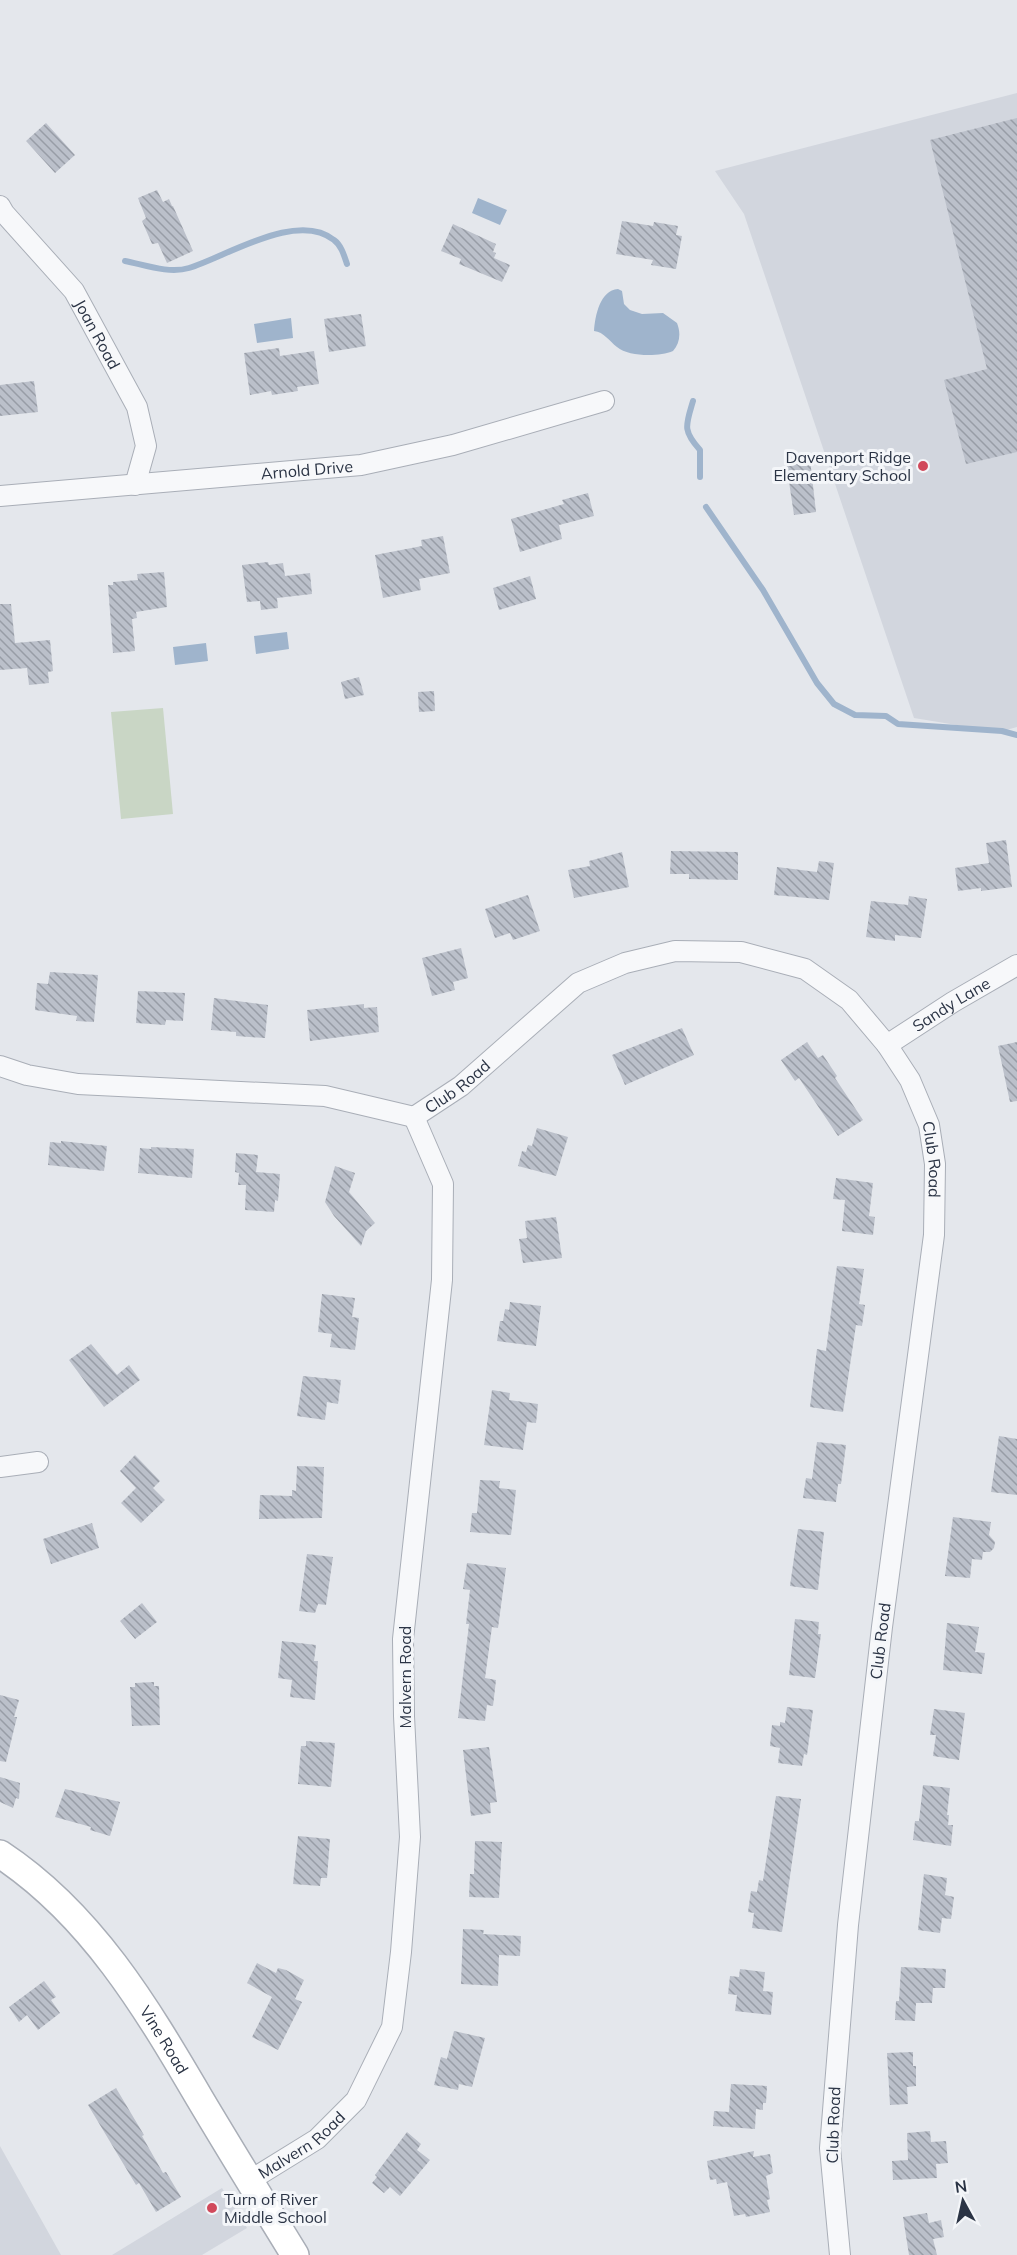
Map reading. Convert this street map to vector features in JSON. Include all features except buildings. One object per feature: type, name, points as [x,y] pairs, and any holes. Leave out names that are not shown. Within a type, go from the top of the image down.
[{"type":"street","name":"Joan Road","points":[[0,206],[74,291],[137,407],[146,446],[135,485]]},
{"type":"street","name":"Arnold Drive","points":[[0,496],[361,465],[453,445],[604,401]]},
{"type":"street","name":"Club Road","points":[[0,1066],[27,1075],[78,1084],[325,1096],[414,1116],[461,1086],[578,983],[625,963],[675,951],[741,952],[804,969],[849,1000],[887,1045],[910,1080],[929,1125],[935,1164],[934,1235],[882,1627],[848,1925],[830,2148],[840,2255]]},
{"type":"street","name":"Sandy Lane","points":[[887,1045],[953,1002],[1017,965]]},
{"type":"street","name":"Malvern Road","points":[[249,2181],[317,2139],[356,2100],[392,2028],[401,1952],[410,1837],[404,1716],[404,1639],[442,1280],[443,1184],[414,1116]]},
{"type":"street","points":[[0,1467],[38,1462]]},
{"type":"street","name":"Vine Road","points":[[0,1854],[25,1870],[65,1906],[107,1953],[152,2016],[295,2255]]},
{"type":"shaded area","name":"Davenport Ridge Elementary School","points":[[1017,93],[1017,727],[999,732],[914,718],[744,214],[715,171]]},
{"type":"shaded area","points":[[0,2146],[61,2255],[0,2255]]},
{"type":"shaded area","name":"Turn of River Middle School","points":[[222,2188],[247,2228],[202,2255],[112,2255]]},
{"type":"green space","points":[[163,708],[173,814],[121,819],[111,712]]},
{"type":"water","points":[[478,198],[507,210],[500,225],[472,213]]},
{"type":"water","points":[[612,290],[622,291],[624,304],[630,310],[642,314],[663,313],[677,323],[679,338],[673,351],[652,355],[629,353],[617,347],[601,333],[594,331],[597,311],[603,299]]},
{"type":"water","points":[[291,318],[293,338],[257,343],[254,324]]},
{"type":"water","points":[[287,632],[289,649],[256,654],[254,636]]},
{"type":"water","points":[[206,643],[208,661],[175,665],[173,647]]},
{"type":"waterway","points":[[125,261],[157,268],[181,270],[241,246],[282,233],[301,230],[319,232],[334,240],[340,247],[347,264]]},
{"type":"waterway","points":[[693,401],[687,427],[690,437],[700,450],[700,477]]},
{"type":"waterway","points":[[706,507],[763,590],[817,683],[834,704],[855,715],[886,716],[898,724],[1002,731],[1017,735]]},
{"type":"place","name":"Davenport Ridge Elementary School","points":[[923,466]]},
{"type":"place","name":"Turn of River Middle School","points":[[212,2208]]}]
